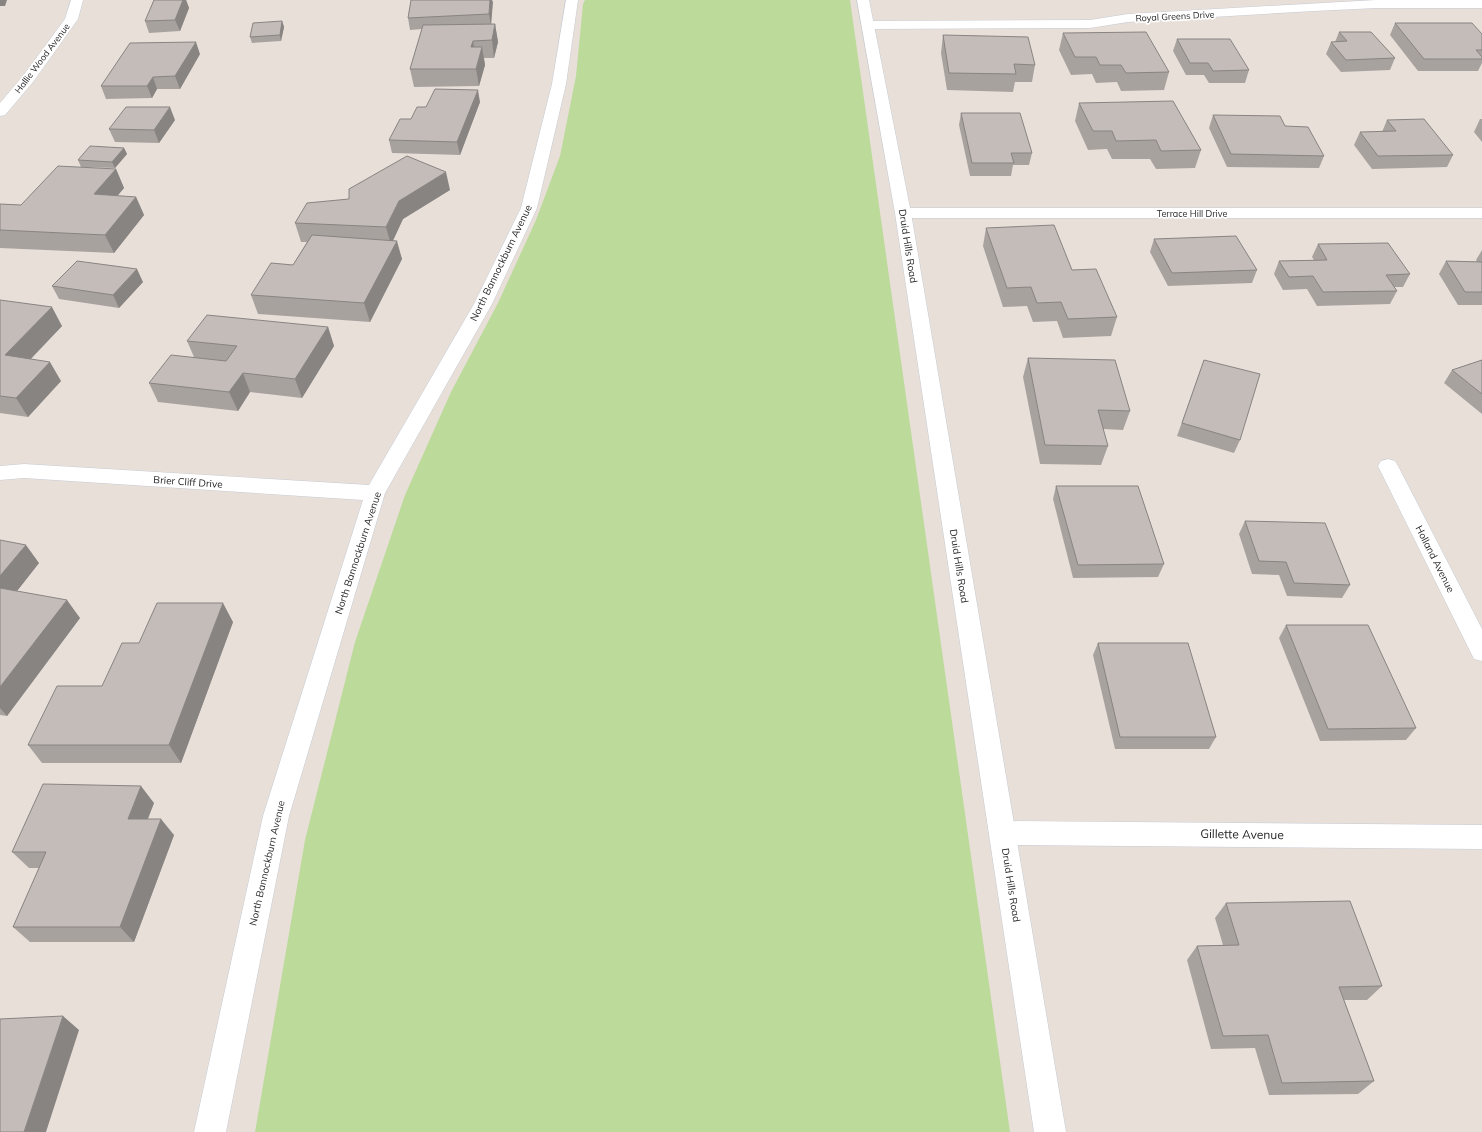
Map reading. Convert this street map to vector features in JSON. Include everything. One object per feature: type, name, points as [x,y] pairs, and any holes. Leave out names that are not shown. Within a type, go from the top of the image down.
[{"type":"street","name":"Hallie Wood Avenue","points":[[0,112],[28,79],[71,19],[77,0]]},
{"type":"street","name":"North Bannockburn Avenue","points":[[210,1132],[276,816],[375,493],[483,304],[529,208],[559,84],[572,0]]},
{"type":"street","name":"Druid Hills Road","points":[[864,0],[903,213],[1050,1132]]},
{"type":"street","name":"Royal Greens Drive","points":[[869,25],[1090,24],[1128,18],[1314,7],[1376,4],[1482,4]]},
{"type":"street","name":"Terrace Hill Drive","points":[[903,213],[1482,213]]},
{"type":"street","name":"Holland Avenue","points":[[1388,466],[1482,652]]},
{"type":"street","name":"Brier Cliff Drive","points":[[0,473],[24,471],[375,493]]},
{"type":"street","name":"Gillette Avenue","points":[[1002,832],[1482,837]]},
{"type":"green space","points":[[585,0],[850,0],[1010,1132],[255,1132],[305,840],[355,642],[405,495],[451,392],[498,303],[536,220],[560,156],[576,76],[583,4]]},
{"type":"building","points":[[154,0],[183,0],[175,20],[145,21]]},
{"type":"building","points":[[411,0],[490,0],[489,14],[408,18]]},
{"type":"building","points":[[282,21],[280,35],[250,37],[253,23]]},
{"type":"building","points":[[1395,23],[1472,23],[1482,34],[1482,50],[1476,50],[1482,59],[1424,59]]},
{"type":"building","points":[[495,24],[492,40],[473,41],[471,47],[482,47],[476,69],[410,69],[423,25]]},
{"type":"building","points":[[1146,32],[1169,72],[1126,73],[1121,65],[1100,65],[1096,57],[1075,57],[1063,33]]},
{"type":"building","points":[[1339,32],[1371,32],[1395,58],[1346,60],[1331,42],[1347,41]]},
{"type":"building","points":[[943,35],[1028,37],[1035,65],[1014,64],[1016,74],[949,73]]},
{"type":"building","points":[[1177,39],[1230,39],[1249,70],[1213,71],[1208,63],[1190,63]]},
{"type":"building","points":[[196,42],[175,76],[153,77],[147,86],[101,86],[130,43]]},
{"type":"building","points":[[435,89],[478,90],[457,142],[389,140],[400,119],[411,119],[417,107],[426,107]]},
{"type":"building","points":[[1173,101],[1201,150],[1161,151],[1156,140],[1116,141],[1112,131],[1093,131],[1079,103]]},
{"type":"building","points":[[126,107],[170,107],[154,130],[109,129]]},
{"type":"building","points":[[961,113],[1020,113],[1032,153],[1011,153],[1014,163],[972,163]]},
{"type":"building","points":[[1213,115],[1280,116],[1285,126],[1308,127],[1324,156],[1231,154]]},
{"type":"building","points":[[1424,119],[1453,155],[1378,156],[1360,132],[1396,131],[1387,120]]},
{"type":"building","points":[[90,146],[124,148],[112,162],[78,160]]},
{"type":"building","points":[[407,156],[446,172],[399,201],[386,227],[295,223],[307,203],[349,199],[349,189]]},
{"type":"building","points":[[58,166],[116,169],[94,194],[136,197],[105,235],[0,230],[0,204],[21,205]]},
{"type":"building","points":[[1054,225],[1072,270],[1096,269],[1117,317],[1068,319],[1061,302],[1037,303],[1031,287],[1007,288],[986,228]]},
{"type":"building","points":[[312,235],[397,241],[364,303],[251,295],[271,263],[293,265]]},
{"type":"building","points":[[1236,236],[1257,270],[1172,273],[1154,239]]},
{"type":"building","points":[[1388,243],[1410,274],[1386,275],[1397,291],[1323,292],[1313,276],[1289,277],[1279,261],[1327,260],[1318,244]]},
{"type":"building","points":[[77,261],[137,269],[113,295],[52,286]]},
{"type":"building","points":[[1446,261],[1482,262],[1482,292],[1465,292]]},
{"type":"building","points":[[0,300],[52,307],[5,355],[50,362],[16,398],[0,396]]},
{"type":"building","points":[[207,315],[328,327],[295,379],[243,373],[229,392],[149,383],[171,355],[226,361],[237,346],[187,341]]},
{"type":"building","points":[[1028,358],[1115,360],[1130,411],[1098,410],[1108,446],[1045,445]]},
{"type":"building","points":[[1204,360],[1260,374],[1240,440],[1182,423]]},
{"type":"building","points":[[1482,360],[1482,394],[1452,370]]},
{"type":"building","points":[[1056,486],[1138,486],[1164,564],[1078,565]]},
{"type":"building","points":[[1245,521],[1325,523],[1350,585],[1294,583],[1286,562],[1259,561]]},
{"type":"building","points":[[0,540],[26,545],[0,576]]},
{"type":"building","points":[[0,588],[67,600],[0,687]]},
{"type":"building","points":[[157,603],[223,603],[169,745],[28,745],[57,686],[102,686],[122,643],[139,643]]},
{"type":"building","points":[[1286,625],[1368,625],[1416,728],[1328,729]]},
{"type":"building","points":[[1098,643],[1188,643],[1216,737],[1120,737]]},
{"type":"building","points":[[43,784],[141,786],[128,819],[161,819],[120,927],[13,927],[46,852],[12,852]]},
{"type":"building","points":[[1350,901],[1382,986],[1339,987],[1374,1081],[1282,1083],[1268,1035],[1223,1036],[1197,946],[1239,945],[1226,903]]},
{"type":"building","points":[[63,1016],[24,1132],[0,1132],[0,1019]]}]
